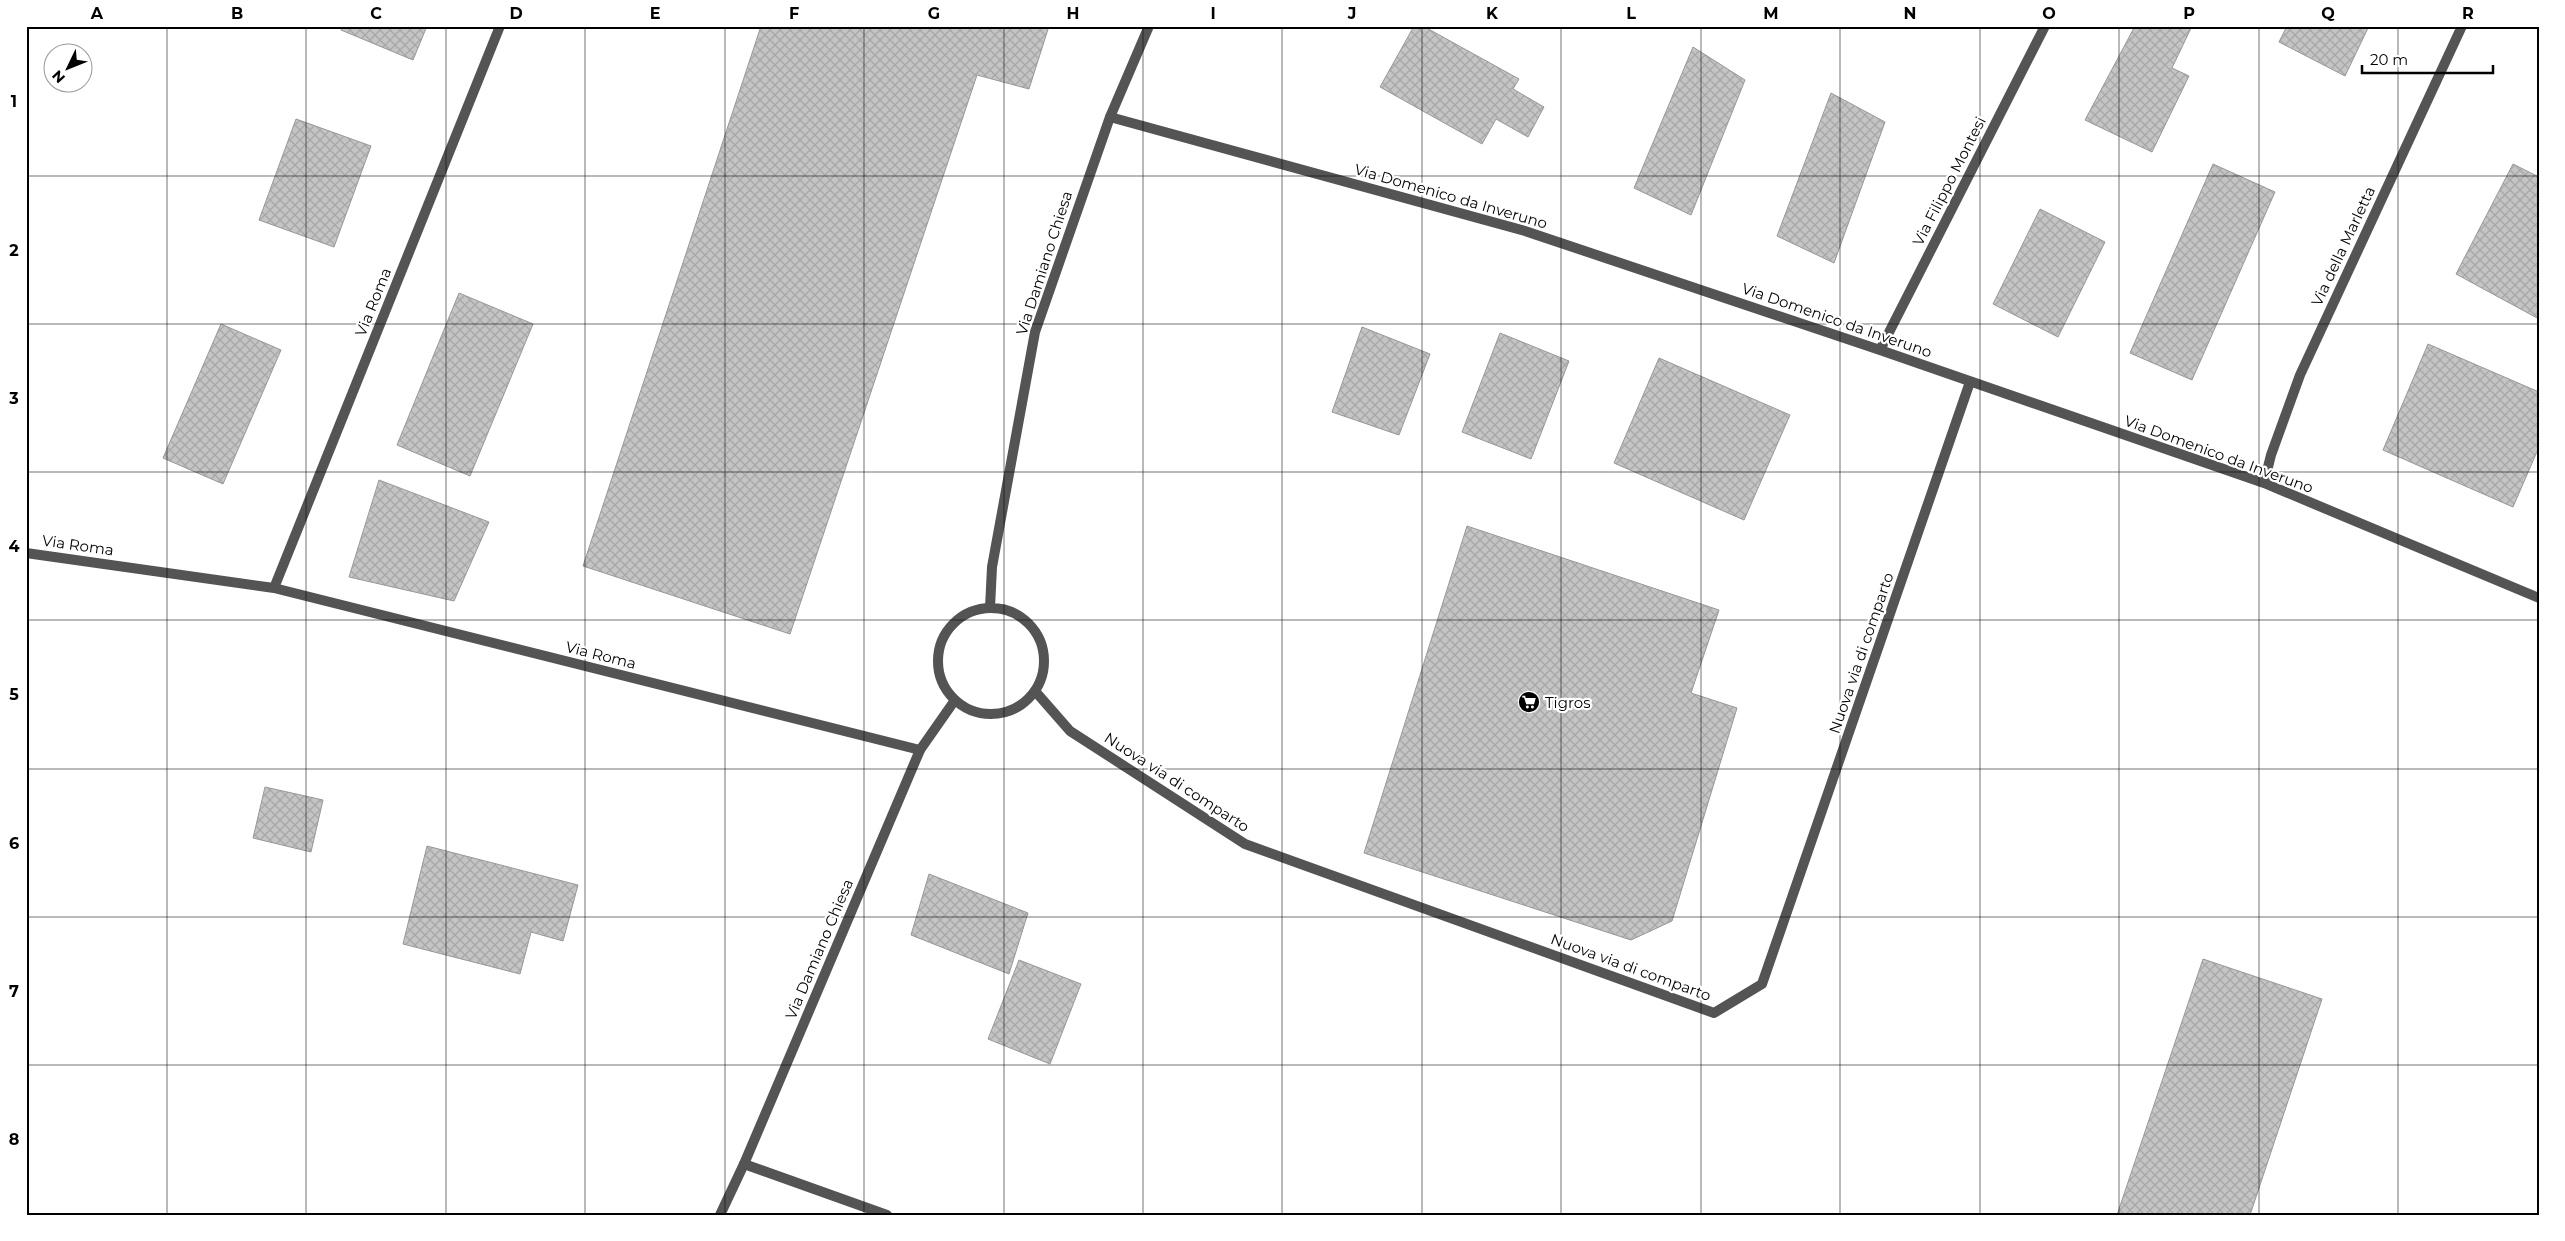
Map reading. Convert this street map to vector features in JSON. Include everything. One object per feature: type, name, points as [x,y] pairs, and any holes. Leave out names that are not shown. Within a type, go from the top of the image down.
[{"type":"street","name":"Via Roma","points":[[274,588],[500,26]]},
{"type":"street","name":"Via Damiano Chiesa","points":[[990,608],[992,567],[1035,332],[1110,117],[1149,26]]},
{"type":"street","name":"Via Filippo Montesi","points":[[1880,350],[2045,26]]},
{"type":"street","name":"Via della Marletta","points":[[2264,483],[2271,455],[2300,375],[2462,26]]},
{"type":"street","name":"Via Domenico da Inveruno","points":[[1110,117],[1526,231],[1880,350],[2264,483],[2539,598]]},
{"type":"street","name":"Nuova via di comparto","points":[[1035,691],[1070,731],[1245,844],[1714,1012],[1762,984],[1970,382]]},
{"type":"street","name":"Via Roma","points":[[26,553],[274,588],[920,750]]},
{"type":"street","points":[[990,608],[1006,611],[1021,618],[1033,629],[1037,636],[1044,660],[1042,676],[1035,691],[1024,703],[1011,710],[997,714],[982,713],[967,708],[955,700],[944,686],[939,668],[939,650],[946,634],[957,620],[972,612],[990,608]]},
{"type":"street","name":"Via Damiano Chiesa","points":[[720,1215],[744,1164],[920,750],[955,700]]},
{"type":"street","points":[[744,1164],[887,1215]]},
{"type":"building","points":[[342,26],[427,26],[413,60],[341,30]]},
{"type":"building","points":[[761,26],[1049,26],[1029,89],[977,75],[790,634],[583,566]]},
{"type":"building","points":[[1414,26],[1423,26],[1519,79],[1513,89],[1544,107],[1528,137],[1496,119],[1482,144],[1380,87]]},
{"type":"building","points":[[2135,26],[2192,26],[2172,68],[2189,76],[2152,152],[2085,120]]},
{"type":"building","points":[[2287,26],[2369,26],[2345,76],[2279,42]]},
{"type":"building","points":[[1693,47],[1745,80],[1691,215],[1634,188]]},
{"type":"building","points":[[1831,93],[1885,122],[1834,263],[1777,236]]},
{"type":"building","points":[[296,119],[371,146],[334,247],[259,220]]},
{"type":"building","points":[[2213,164],[2275,192],[2192,380],[2130,353]]},
{"type":"building","points":[[2513,164],[2539,177],[2539,319],[2456,274]]},
{"type":"building","points":[[2040,209],[2105,242],[2058,337],[1993,304]]},
{"type":"building","points":[[459,293],[533,324],[470,476],[397,445]]},
{"type":"building","points":[[221,324],[281,350],[223,484],[163,458]]},
{"type":"building","points":[[1362,327],[1430,354],[1399,435],[1332,412]]},
{"type":"building","points":[[1500,333],[1569,361],[1531,459],[1462,432]]},
{"type":"building","points":[[2428,344],[2539,392],[2539,447],[2513,507],[2383,450]]},
{"type":"building","points":[[1659,358],[1790,415],[1744,520],[1614,463]]},
{"type":"building","points":[[379,480],[489,522],[454,601],[349,577]]},
{"type":"building","points":[[1467,526],[1719,610],[1691,693],[1737,708],[1672,921],[1631,940],[1364,853]]},
{"type":"building","points":[[265,787],[323,800],[311,852],[253,838]]},
{"type":"building","points":[[427,846],[578,885],[563,941],[531,932],[520,974],[403,944]]},
{"type":"building","points":[[929,874],[1028,913],[1009,974],[911,935]]},
{"type":"building","points":[[2203,959],[2322,999],[2250,1215],[2117,1215]]},
{"type":"building","points":[[1019,960],[1081,984],[1050,1064],[988,1039]]},
{"type":"place","name":"Tigros","points":[[1529,702]]}]
